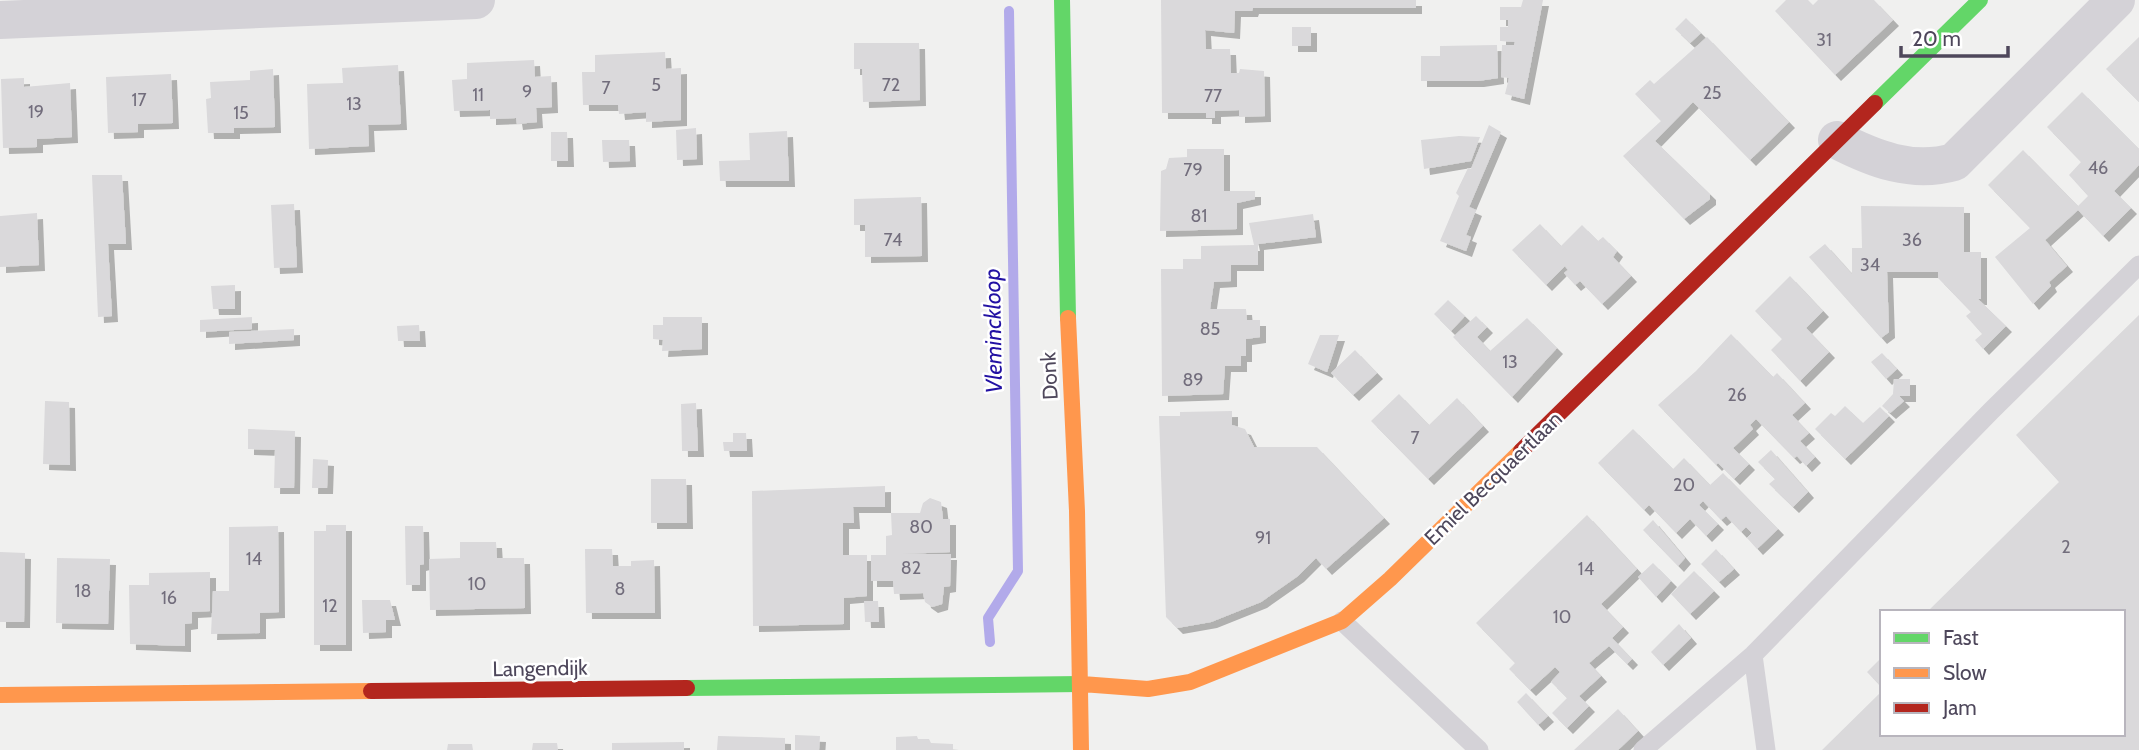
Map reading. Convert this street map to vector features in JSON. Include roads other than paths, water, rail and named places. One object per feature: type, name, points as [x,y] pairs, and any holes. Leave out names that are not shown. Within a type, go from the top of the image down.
[{"type":"street","points":[[0,20],[476,0]]},
{"type":"street","name":"Donk","points":[[1062,0],[1068,343],[1077,511],[1081,750]]},
{"type":"street","name":"Emiel Becquaertlaan","points":[[1081,684],[1147,689],[1190,681],[1342,621],[1980,0]]},
{"type":"street","points":[[1837,140],[1875,160],[1933,168],[1954,162],[2116,0]]},
{"type":"street","name":"Langendijk","points":[[0,695],[1081,684]]},
{"type":"lane","points":[[1643,750],[1753,655],[1991,411],[2139,265]]},
{"type":"lane","points":[[1342,621],[1479,750]]},
{"type":"lane","points":[[1753,655],[1768,748],[1766,750]]},
{"type":"waterway","name":"Vleminckloop","points":[[990,642],[988,618],[1018,571],[1009,11]]}]
